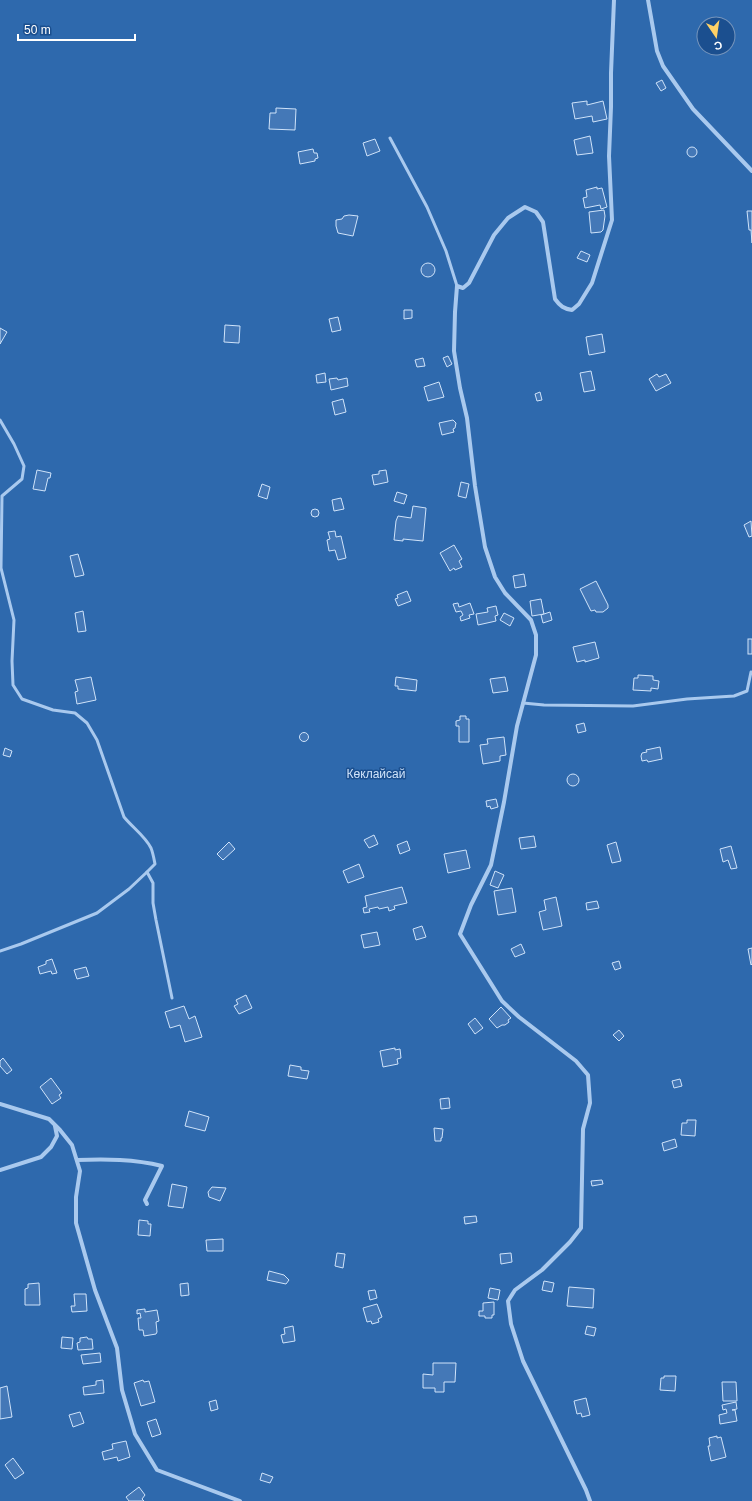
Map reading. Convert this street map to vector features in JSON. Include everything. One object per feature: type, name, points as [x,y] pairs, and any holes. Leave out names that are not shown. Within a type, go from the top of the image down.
[{"type":"street","points":[[590,1501],[523,1361],[511,1324],[508,1301],[516,1290],[542,1270],[570,1242],[581,1228],[583,1129],[590,1102],[588,1075],[576,1061],[519,1018],[502,1001],[460,934],[471,904],[490,865],[504,802],[517,726],[536,655],[536,635],[531,620],[505,593],[495,577],[486,547],[475,486],[467,418],[454,351],[457,286],[463,288],[469,283],[481,256],[494,235],[508,218],[524,207],[536,212],[543,222],[555,299],[558,304],[566,309],[572,310],[579,304],[592,283],[612,220],[609,156],[611,107],[610,73],[614,0]]},
{"type":"street","points":[[648,0],[657,51],[663,66],[693,109],[752,171]]},
{"type":"street","points":[[0,1104],[48,1119],[72,1145],[80,1171],[76,1197],[76,1223],[95,1290],[117,1348],[122,1390],[135,1434],[156,1470],[240,1501]]},
{"type":"street","points":[[0,1170],[41,1157],[51,1147],[57,1136],[55,1126]]},
{"type":"street","points":[[77,1160],[102,1159],[144,1162],[162,1166],[145,1200],[147,1204]]},
{"type":"lane","points":[[390,138],[427,207],[446,251],[457,286]]},
{"type":"lane","points":[[0,420],[14,444],[24,466],[22,478],[2,496],[1,568],[14,620],[12,661],[13,685],[22,699],[53,710],[75,713],[87,723],[97,740],[124,817],[131,826],[142,835],[152,849],[155,864],[129,889],[97,912],[21,944],[0,951]]},
{"type":"lane","points":[[523,703],[544,706],[633,706],[687,699],[734,696],[747,691],[751,672]]},
{"type":"lane","points":[[147,872],[153,883],[153,904],[172,998]]},
{"type":"green space","name":"Көклайсай","points":[[0,0],[752,0],[752,1501],[0,1501]]},
{"type":"building","points":[[662,80],[666,88],[661,91],[656,83]]},
{"type":"building","points":[[587,101],[587,105],[603,101],[607,119],[593,122],[592,116],[575,119],[572,103]]},
{"type":"building","points":[[276,108],[296,109],[295,130],[269,129],[270,113],[276,113]]},
{"type":"building","points":[[590,136],[593,153],[577,155],[574,140]]},
{"type":"building","points":[[375,139],[380,151],[367,156],[363,143]]},
{"type":"building","points":[[690,147],[694,147],[696,148],[696,156],[690,157],[687,154],[687,150]]},
{"type":"building","points":[[313,149],[314,153],[317,153],[318,158],[315,159],[315,161],[300,164],[298,152]]},
{"type":"building","points":[[597,187],[597,189],[602,188],[607,207],[601,209],[600,205],[585,208],[583,198],[587,197],[586,190]]},
{"type":"building","points":[[604,210],[605,216],[603,230],[601,232],[591,233],[589,212]]},
{"type":"building","points":[[747,211],[752,211],[752,243],[751,230],[749,230]]},
{"type":"building","points":[[344,216],[358,216],[353,236],[338,233],[336,226],[336,220],[342,219]]},
{"type":"building","points":[[581,251],[590,255],[587,262],[577,258]]},
{"type":"building","points":[[425,263],[431,263],[435,267],[435,273],[431,277],[425,277],[421,273],[421,267]]},
{"type":"building","points":[[404,310],[412,310],[412,318],[404,319]]},
{"type":"building","points":[[338,317],[341,330],[332,332],[329,319]]},
{"type":"building","points":[[225,325],[240,326],[239,343],[224,342]]},
{"type":"building","points":[[0,328],[7,332],[0,344]]},
{"type":"building","points":[[602,334],[605,352],[589,355],[586,337]]},
{"type":"building","points":[[448,356],[452,364],[447,367],[443,358]]},
{"type":"building","points":[[423,358],[425,366],[417,367],[415,360]]},
{"type":"building","points":[[591,371],[595,390],[584,392],[580,373]]},
{"type":"building","points":[[325,373],[326,382],[317,383],[316,375]]},
{"type":"building","points":[[657,374],[659,377],[666,374],[671,383],[656,391],[649,379]]},
{"type":"building","points":[[337,378],[338,380],[347,378],[348,386],[331,390],[329,379]]},
{"type":"building","points":[[439,382],[444,397],[428,401],[424,387]]},
{"type":"building","points":[[540,392],[542,400],[537,401],[535,394]]},
{"type":"building","points":[[343,399],[346,412],[335,415],[332,402]]},
{"type":"building","points":[[453,420],[456,423],[455,428],[453,429],[454,432],[442,435],[439,423]]},
{"type":"building","points":[[37,470],[51,473],[50,478],[48,478],[45,491],[33,489]]},
{"type":"building","points":[[386,470],[388,482],[374,485],[372,475],[379,474],[379,471]]},
{"type":"building","points":[[461,482],[469,484],[466,498],[458,496]]},
{"type":"building","points":[[262,484],[270,487],[267,499],[258,496]]},
{"type":"building","points":[[397,492],[407,495],[404,504],[394,501]]},
{"type":"building","points":[[341,498],[344,509],[334,511],[332,500]]},
{"type":"building","points":[[413,506],[426,508],[423,541],[403,539],[403,541],[394,540],[398,516],[411,518]]},
{"type":"building","points":[[313,509],[317,509],[319,513],[317,517],[313,517],[311,515],[311,511]]},
{"type":"building","points":[[751,521],[752,536],[749,537],[744,525]]},
{"type":"building","points":[[335,531],[336,537],[341,536],[346,558],[338,560],[335,550],[329,551],[327,540],[330,539],[328,532]]},
{"type":"building","points":[[454,545],[462,559],[459,561],[462,567],[455,570],[454,568],[450,571],[440,553]]},
{"type":"building","points":[[78,554],[84,575],[75,577],[70,556]]},
{"type":"building","points":[[524,574],[526,586],[515,588],[513,576]]},
{"type":"building","points":[[596,581],[608,605],[608,608],[603,612],[596,612],[595,610],[591,611],[580,589]]},
{"type":"building","points":[[407,591],[411,601],[398,606],[395,599],[398,598],[397,595]]},
{"type":"building","points":[[541,599],[544,614],[532,616],[530,601]]},
{"type":"building","points":[[458,603],[459,607],[470,603],[474,614],[469,615],[470,618],[461,621],[460,617],[463,615],[461,611],[456,612],[453,604]]},
{"type":"building","points":[[496,606],[498,615],[495,616],[496,621],[478,625],[476,614],[488,612],[487,608]]},
{"type":"building","points":[[83,611],[86,631],[78,632],[75,613]]},
{"type":"building","points":[[550,612],[552,620],[543,623],[541,615]]},
{"type":"building","points":[[504,613],[514,618],[510,626],[500,620]]},
{"type":"building","points":[[748,639],[752,639],[752,654],[748,654]]},
{"type":"building","points":[[595,642],[599,658],[585,662],[585,660],[577,662],[573,647]]},
{"type":"building","points":[[638,675],[653,676],[653,680],[659,681],[658,689],[651,688],[651,691],[633,690],[634,678],[638,678]]},
{"type":"building","points":[[91,677],[96,700],[77,704],[75,692],[78,691],[75,680]]},
{"type":"building","points":[[396,677],[417,680],[416,691],[398,689],[398,686],[395,686]]},
{"type":"building","points":[[505,677],[508,691],[493,693],[490,679]]},
{"type":"building","points":[[460,716],[466,716],[466,719],[469,719],[469,742],[459,742],[459,726],[456,726],[456,721],[460,720]]},
{"type":"building","points":[[584,723],[586,731],[578,733],[576,725]]},
{"type":"building","points":[[302,733],[306,733],[308,737],[306,741],[302,741],[300,739],[300,735]]},
{"type":"building","points":[[504,737],[506,755],[500,756],[500,761],[483,764],[480,745],[488,744],[487,739]]},
{"type":"building","points":[[660,747],[662,759],[648,762],[647,760],[642,761],[642,753],[647,752],[646,750]]},
{"type":"building","points":[[5,748],[12,751],[10,757],[3,755]]},
{"type":"building","points":[[575,774],[578,775],[578,785],[571,786],[568,785],[567,778],[568,775]]},
{"type":"building","points":[[496,799],[498,807],[491,809],[490,806],[487,807],[486,801]]},
{"type":"building","points":[[374,835],[378,844],[369,848],[364,840]]},
{"type":"building","points":[[534,836],[536,847],[521,849],[519,838]]},
{"type":"building","points":[[407,841],[410,850],[400,854],[397,845]]},
{"type":"building","points":[[229,842],[235,849],[223,860],[217,854]]},
{"type":"building","points":[[616,842],[621,861],[612,863],[607,845]]},
{"type":"building","points":[[731,846],[737,868],[731,869],[728,860],[723,862],[720,849]]},
{"type":"building","points":[[466,850],[470,868],[448,873],[444,854]]},
{"type":"building","points":[[359,864],[364,877],[348,883],[343,871]]},
{"type":"building","points":[[495,871],[504,875],[498,888],[490,885]]},
{"type":"building","points":[[402,887],[407,903],[394,906],[395,909],[389,911],[388,907],[379,909],[378,907],[369,909],[370,912],[364,913],[363,908],[367,907],[365,896]]},
{"type":"building","points":[[512,888],[516,912],[498,915],[494,891]]},
{"type":"building","points":[[556,897],[562,926],[543,930],[539,912],[546,910],[544,900]]},
{"type":"building","points":[[597,901],[599,908],[587,910],[586,903]]},
{"type":"building","points":[[422,926],[426,937],[416,940],[413,929]]},
{"type":"building","points":[[377,932],[380,945],[364,948],[361,935]]},
{"type":"building","points":[[521,944],[525,953],[515,957],[511,949]]},
{"type":"building","points":[[752,948],[752,964],[751,965],[748,949]]},
{"type":"building","points":[[52,959],[57,973],[52,974],[51,971],[40,974],[38,967],[46,964],[46,961]]},
{"type":"building","points":[[619,961],[621,968],[615,970],[612,963]]},
{"type":"building","points":[[86,967],[89,976],[77,979],[74,970]]},
{"type":"building","points":[[246,995],[252,1008],[239,1014],[234,1006],[238,1004],[236,1000]]},
{"type":"building","points":[[184,1006],[189,1019],[195,1016],[202,1037],[185,1042],[180,1025],[170,1028],[165,1012]]},
{"type":"building","points":[[501,1007],[511,1018],[505,1025],[497,1028],[489,1019]]},
{"type":"building","points":[[475,1018],[483,1028],[475,1034],[468,1024]]},
{"type":"building","points":[[619,1030],[624,1036],[619,1041],[613,1035]]},
{"type":"building","points":[[395,1048],[395,1050],[400,1049],[401,1058],[397,1059],[398,1064],[383,1067],[380,1051]]},
{"type":"building","points":[[3,1058],[12,1070],[7,1074],[0,1066],[0,1061]]},
{"type":"building","points":[[290,1065],[301,1067],[301,1070],[309,1071],[307,1079],[288,1076]]},
{"type":"building","points":[[51,1078],[62,1093],[59,1095],[61,1098],[52,1104],[40,1087]]},
{"type":"building","points":[[680,1079],[682,1086],[674,1088],[672,1081]]},
{"type":"building","points":[[449,1098],[450,1108],[441,1109],[440,1099]]},
{"type":"building","points":[[189,1111],[209,1117],[205,1131],[185,1126]]},
{"type":"building","points":[[687,1120],[696,1120],[695,1136],[681,1135],[682,1123],[687,1123]]},
{"type":"building","points":[[434,1128],[443,1129],[441,1141],[435,1141]]},
{"type":"building","points":[[675,1139],[677,1147],[664,1151],[662,1143]]},
{"type":"building","points":[[602,1180],[603,1184],[592,1186],[591,1181]]},
{"type":"building","points":[[172,1184],[187,1187],[183,1208],[168,1206]]},
{"type":"building","points":[[212,1187],[226,1188],[220,1201],[209,1197],[208,1192]]},
{"type":"building","points":[[476,1216],[477,1222],[465,1224],[464,1217]]},
{"type":"building","points":[[139,1220],[148,1221],[148,1224],[151,1224],[150,1236],[138,1235]]},
{"type":"building","points":[[223,1239],[223,1251],[207,1251],[206,1240]]},
{"type":"building","points":[[337,1253],[345,1254],[343,1268],[335,1266]]},
{"type":"building","points":[[511,1253],[512,1262],[501,1264],[500,1254]]},
{"type":"building","points":[[269,1271],[284,1275],[289,1280],[286,1284],[267,1280]]},
{"type":"building","points":[[544,1281],[554,1283],[552,1292],[542,1290]]},
{"type":"building","points":[[39,1283],[40,1305],[25,1305],[25,1289],[28,1288],[28,1284]]},
{"type":"building","points":[[188,1283],[189,1295],[181,1296],[180,1284]]},
{"type":"building","points":[[569,1287],[594,1289],[593,1308],[567,1306]]},
{"type":"building","points":[[490,1288],[500,1290],[498,1300],[488,1298]]},
{"type":"building","points":[[375,1290],[377,1298],[370,1300],[368,1291]]},
{"type":"building","points":[[74,1294],[86,1294],[87,1311],[72,1312],[71,1306],[75,1306]]},
{"type":"building","points":[[494,1302],[494,1315],[492,1315],[492,1318],[479,1316],[479,1311],[483,1311],[483,1303]]},
{"type":"building","points":[[377,1304],[382,1317],[378,1319],[379,1322],[372,1324],[371,1321],[367,1322],[363,1308]]},
{"type":"building","points":[[145,1309],[145,1312],[157,1310],[159,1321],[156,1322],[156,1334],[144,1336],[143,1330],[139,1330],[138,1318],[141,1318],[140,1313],[137,1314],[137,1310]]},
{"type":"building","points":[[293,1326],[295,1341],[283,1343],[281,1335],[285,1334],[284,1328]]},
{"type":"building","points":[[587,1326],[596,1328],[594,1336],[585,1334]]},
{"type":"building","points":[[62,1337],[73,1338],[72,1349],[61,1348]]},
{"type":"building","points":[[87,1337],[88,1339],[92,1339],[93,1349],[78,1350],[77,1343],[80,1342],[80,1338]]},
{"type":"building","points":[[100,1353],[101,1362],[83,1364],[81,1355]]},
{"type":"building","points":[[433,1363],[456,1363],[455,1382],[444,1382],[444,1392],[435,1392],[435,1388],[423,1388],[423,1374],[433,1375]]},
{"type":"building","points":[[664,1376],[676,1376],[675,1391],[660,1390],[661,1378],[664,1378]]},
{"type":"building","points":[[103,1380],[104,1393],[84,1395],[83,1387],[96,1385],[96,1381]]},
{"type":"building","points":[[143,1380],[144,1382],[149,1381],[155,1402],[141,1406],[134,1383]]},
{"type":"building","points":[[722,1382],[736,1382],[737,1401],[723,1401]]},
{"type":"building","points":[[7,1386],[12,1417],[0,1419],[0,1388]]},
{"type":"building","points":[[586,1398],[590,1415],[582,1417],[581,1413],[577,1414],[574,1401]]},
{"type":"building","points":[[216,1400],[218,1409],[211,1411],[209,1402]]},
{"type":"building","points":[[736,1402],[737,1409],[732,1410],[735,1410],[737,1421],[720,1424],[719,1415],[727,1413],[726,1409],[723,1410],[722,1405]]},
{"type":"building","points":[[80,1412],[84,1423],[73,1427],[69,1415]]},
{"type":"building","points":[[156,1419],[161,1434],[152,1437],[147,1422]]},
{"type":"building","points":[[717,1436],[717,1438],[721,1437],[726,1457],[711,1461],[708,1446],[710,1446],[709,1438]]},
{"type":"building","points":[[126,1441],[130,1457],[118,1461],[117,1457],[104,1460],[102,1452],[113,1449],[112,1444]]},
{"type":"building","points":[[13,1458],[24,1473],[15,1479],[5,1465]]},
{"type":"building","points":[[262,1473],[273,1477],[270,1483],[260,1480]]},
{"type":"building","points":[[139,1487],[145,1495],[142,1499],[144,1501],[129,1501],[126,1497]]}]
